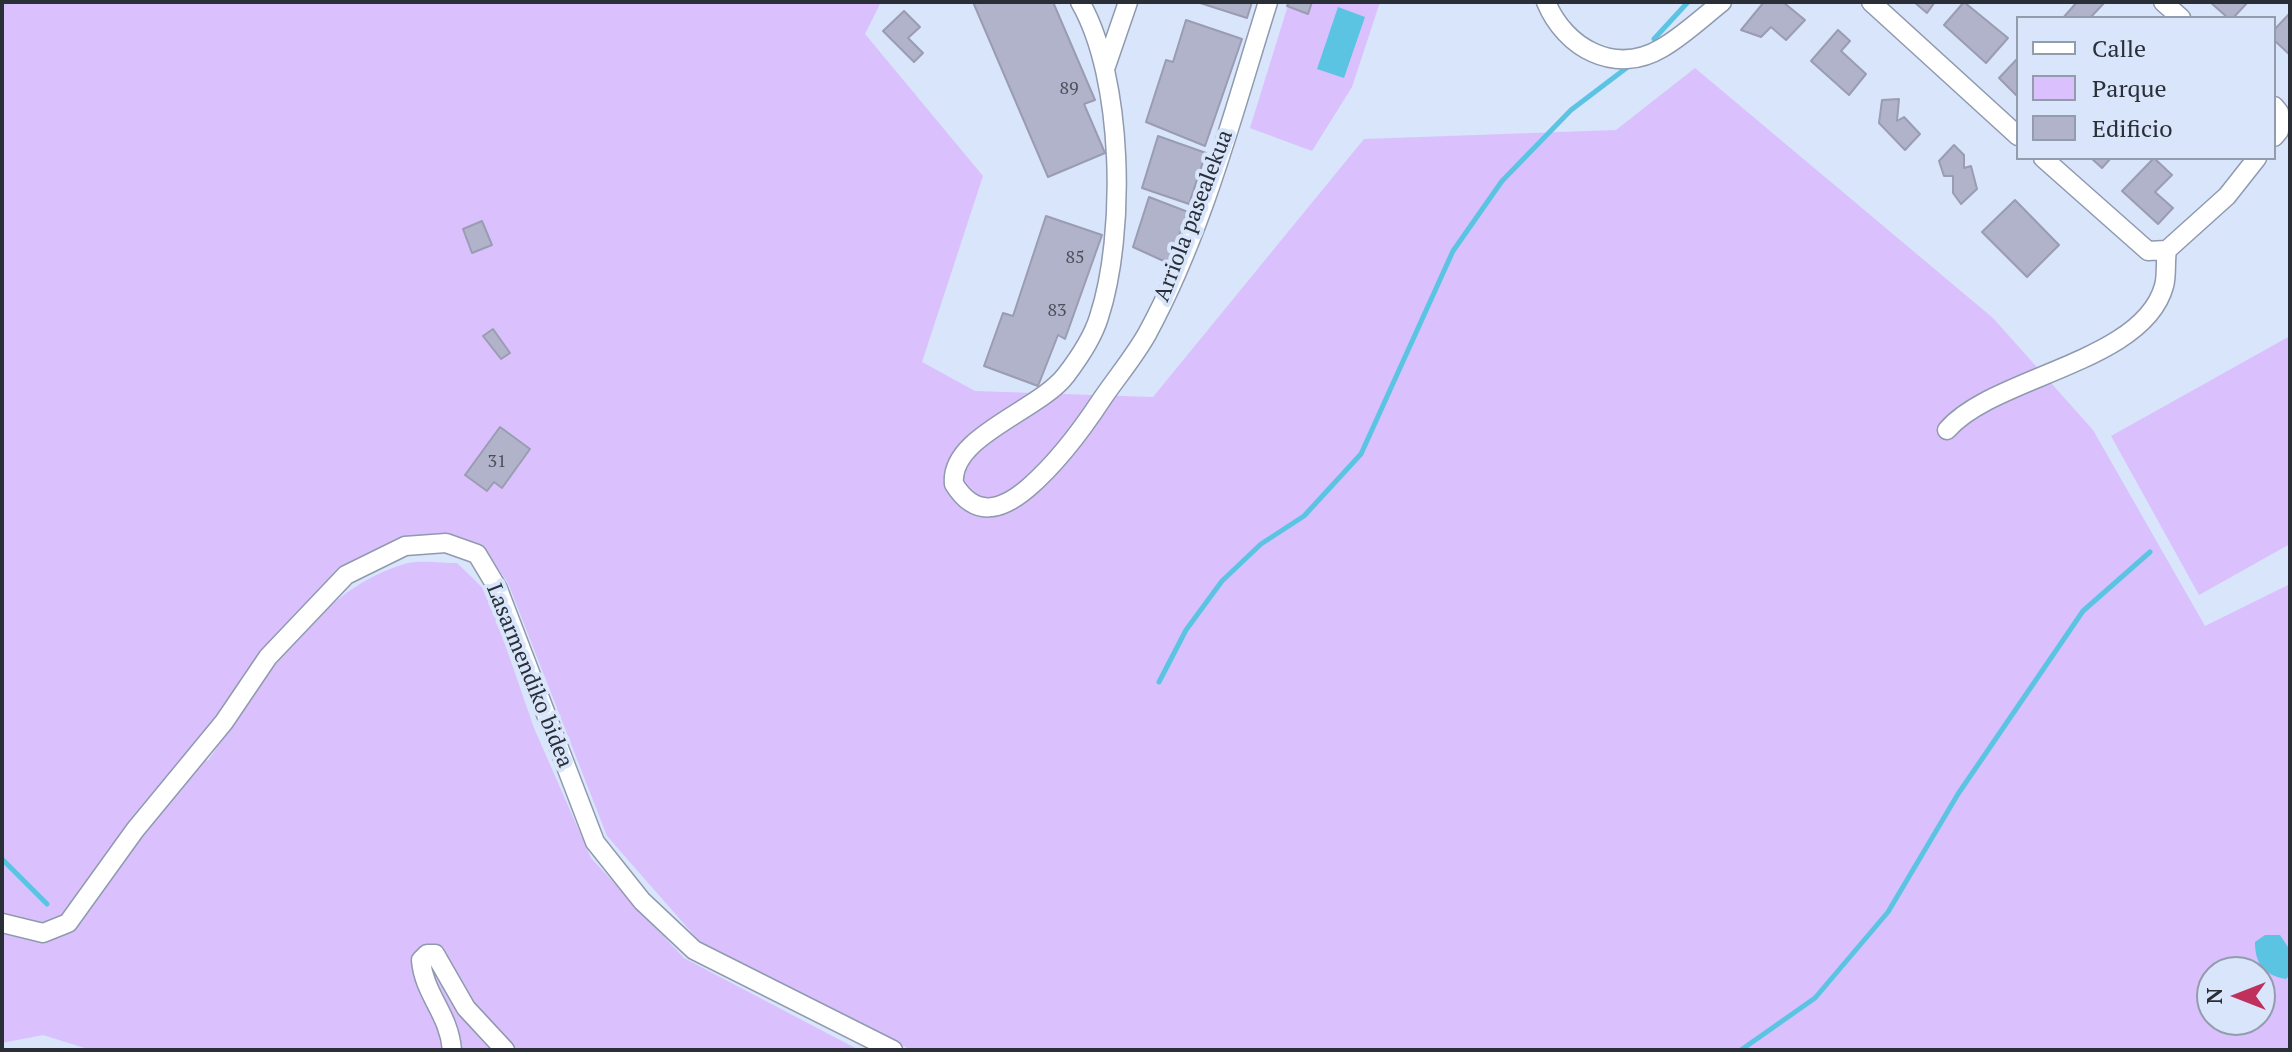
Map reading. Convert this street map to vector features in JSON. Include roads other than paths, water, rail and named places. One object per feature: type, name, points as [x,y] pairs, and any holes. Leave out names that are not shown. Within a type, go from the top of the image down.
[{"type":"street","name":"Arriola pasealekua","points":[[1080,2],[1106,66],[1117,187],[1112,248],[1099,320],[1070,369],[1051,391],[960,455],[953,473],[954,484],[966,500],[983,509],[1006,505],[1057,458],[1083,428],[1147,333],[1178,271],[1208,190],[1268,2]]},
{"type":"street","name":"Arriola pasealekua","points":[[1106,66],[1128,2]]},
{"type":"street","points":[[1546,2],[1554,20],[1573,43],[1605,58],[1633,59],[1662,49],[1722,2]]},
{"type":"street","points":[[1871,2],[2016,134]]},
{"type":"street","points":[[2163,2],[2179,16]]},
{"type":"street","points":[[2276,108],[2279,112],[2279,131],[2276,135]]},
{"type":"street","points":[[2045,160],[2133,240],[2148,251],[2167,250]]},
{"type":"street","points":[[1947,430],[1976,403],[2052,375],[2134,326],[2150,312],[2165,284],[2163,269],[2167,250],[2227,196],[2255,160]]},
{"type":"street","name":"Lasarmendiko bidea","points":[[2,923],[43,933],[68,923],[135,830],[224,722],[268,657],[346,575],[405,546],[446,543],[477,554],[498,589],[595,842],[642,901],[694,950],[893,1050]]},
{"type":"street","points":[[452,1050],[447,1019],[427,989],[422,975],[421,960],[427,954],[435,954],[466,1008],[505,1050]]},
{"type":"water","points":[[1338,7],[1365,17],[1344,78],[1317,69]]},
{"type":"water","points":[[2265,935],[2280,935],[2290,950],[2290,975],[2286,979],[2276,976],[2276,956],[2257,956],[2255,942]]},
{"type":"waterway","points":[[1654,39],[1688,2]]},
{"type":"waterway","points":[[1159,682],[1186,630],[1222,581],[1261,544],[1304,516],[1361,454],[1453,251],[1502,181],[1571,110],[1629,66]]},
{"type":"waterway","points":[[1741,1050],[1815,998],[1888,912],[1958,794],[2083,611],[2150,552]]},
{"type":"waterway","points":[[2,859],[47,904]]}]
